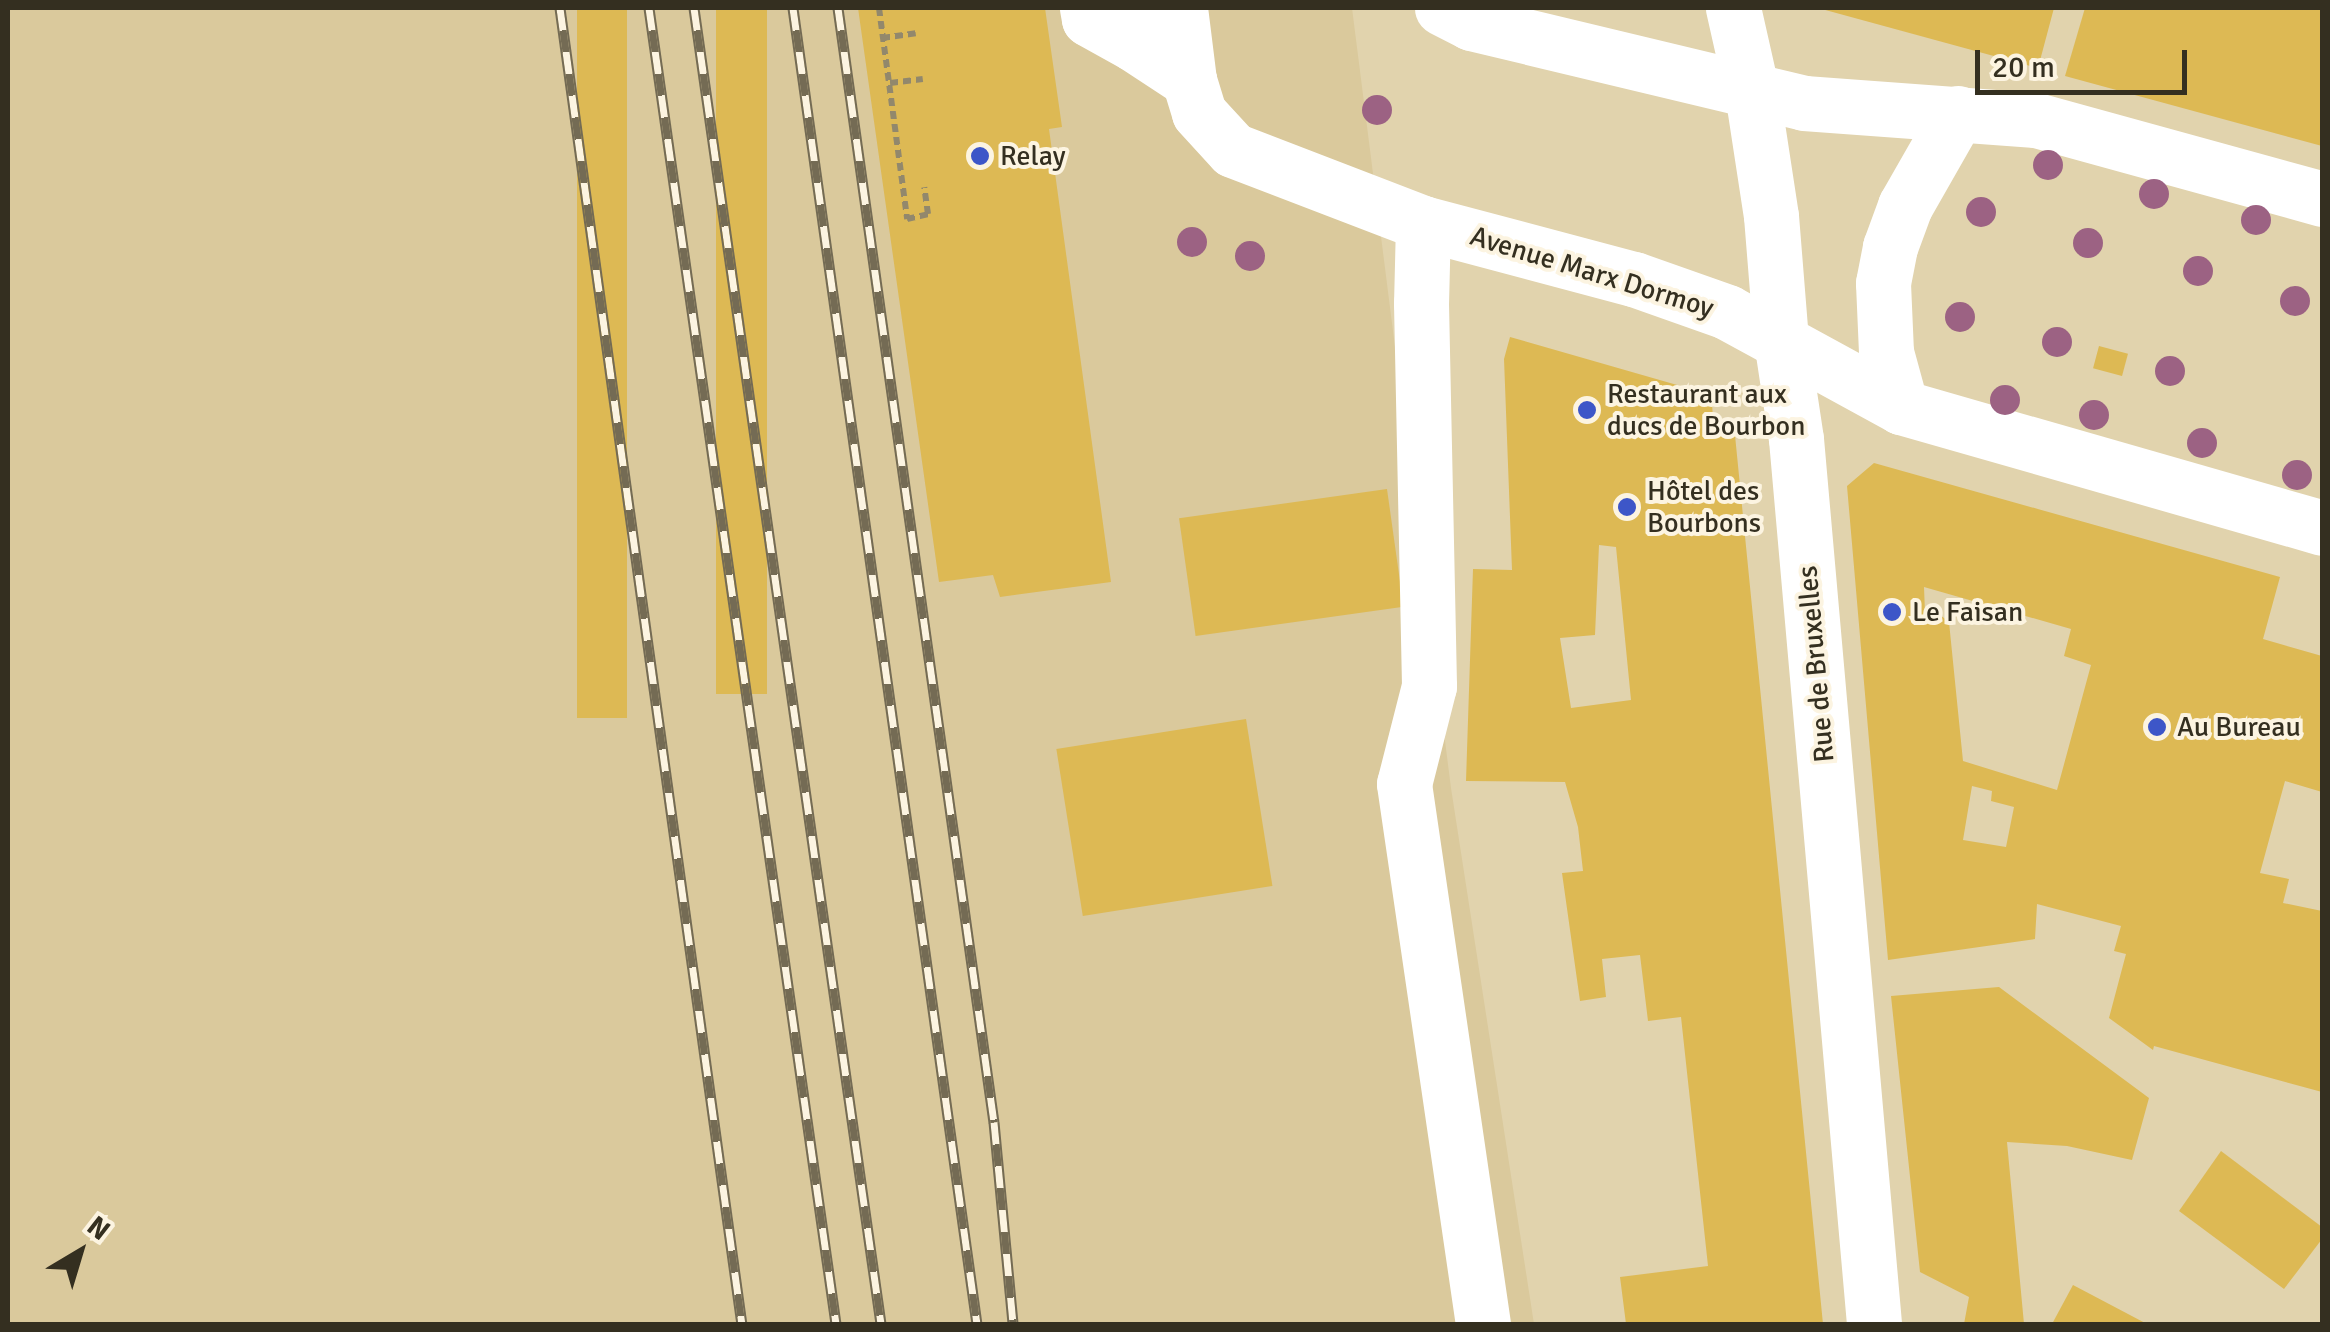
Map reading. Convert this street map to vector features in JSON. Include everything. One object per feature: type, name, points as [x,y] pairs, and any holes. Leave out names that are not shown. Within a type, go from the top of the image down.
[{"type":"street","points":[[1087,8],[1089,19],[1131,26],[1189,80]]},
{"type":"street","name":"Avenue Marx Dormoy","points":[[1180,8],[1189,80],[1199,113],[1233,150],[1424,222],[1634,279],[1727,312],[1901,407],[2322,528]]},
{"type":"street","points":[[1442,8],[1470,23],[1804,104],[2036,120],[2322,199]]},
{"type":"street","name":"Rue de Bruxelles","points":[[1733,8],[1752,92],[1771,216],[1780,340],[1796,438],[1874,1324]]},
{"type":"street","points":[[1901,407],[1886,352],[1887,265],[1905,206],[1958,113]]},
{"type":"street","points":[[1424,222],[1421,303],[1429,686],[1404,784],[1483,1324]]},
{"type":"path","points":[[879,8],[907,219],[928,214],[924,187]]},
{"type":"path","points":[[882,38],[916,33]]},
{"type":"path","points":[[889,84],[923,78]]},
{"type":"shaded area","points":[[8,8],[1352,8],[1451,788],[1534,1324],[8,1324]]},
{"type":"building","points":[[577,8],[627,8],[627,718],[577,718]]},
{"type":"building","points":[[716,8],[767,8],[767,694],[716,694]]},
{"type":"building","points":[[858,8],[1045,8],[1062,127],[1049,129],[1111,582],[1000,597],[993,575],[939,582]]},
{"type":"building","points":[[1818,8],[2054,8],[2038,68]]},
{"type":"building","points":[[2085,8],[2322,8],[2322,146],[2065,76]]},
{"type":"building","points":[[1510,337],[1698,391],[1712,403],[1713,419],[1734,425],[1823,1324],[1626,1324],[1620,1277],[1708,1266],[1681,1017],[1648,1021],[1640,955],[1602,959],[1606,997],[1580,1001],[1562,873],[1583,871],[1578,827],[1565,782],[1466,781],[1473,569],[1512,570],[1504,359]],"holes":[[[1599,545],[1616,547],[1631,700],[1571,708],[1560,638],[1595,635]]]},
{"type":"building","points":[[2099,346],[2128,354],[2122,376],[2093,368]]},
{"type":"building","points":[[1874,463],[2280,577],[2263,639],[2322,656],[2322,792],[2285,781],[2260,873],[2289,879],[2283,903],[2322,911],[2322,1092],[2154,1046],[2153,1050],[2109,1018],[2126,954],[2114,951],[2121,926],[2037,904],[2035,939],[1888,960],[1847,486]],"holes":[[[1924,587],[2071,629],[2064,656],[2091,665],[2057,790],[1963,761],[1949,622],[1935,611],[1925,613]],[[1972,786],[1992,791],[1991,801],[2014,807],[2006,847],[1963,840]]]},
{"type":"building","points":[[1387,489],[1404,607],[1196,636],[1179,518]]},
{"type":"building","points":[[1246,719],[1272,886],[1083,916],[1056,749]]},
{"type":"building","points":[[1999,987],[2149,1098],[2132,1160],[2067,1146],[2007,1142],[2024,1324],[1964,1324],[1969,1297],[1920,1272],[1891,996]]},
{"type":"building","points":[[2221,1151],[2322,1227],[2322,1239],[2284,1289],[2179,1211]]},
{"type":"building","points":[[2073,1285],[2147,1324],[2052,1324]]},
{"type":"railway","points":[[560,8],[742,1324]]},
{"type":"railway","points":[[649,8],[836,1324]]},
{"type":"railway","points":[[694,8],[881,1324]]},
{"type":"railway","points":[[793,8],[977,1324]]},
{"type":"railway","points":[[838,8],[994,1122],[1013,1324]]},
{"type":"place","name":"Relay","points":[[980,156]]},
{"type":"place","name":"Restaurant aux ducs de Bourbon","points":[[1587,410]]},
{"type":"place","name":"Hôtel des Bourbons","points":[[1627,507]]},
{"type":"place","name":"Le Faisan","points":[[1892,612]]},
{"type":"place","name":"Au Bureau","points":[[2157,727]]}]
